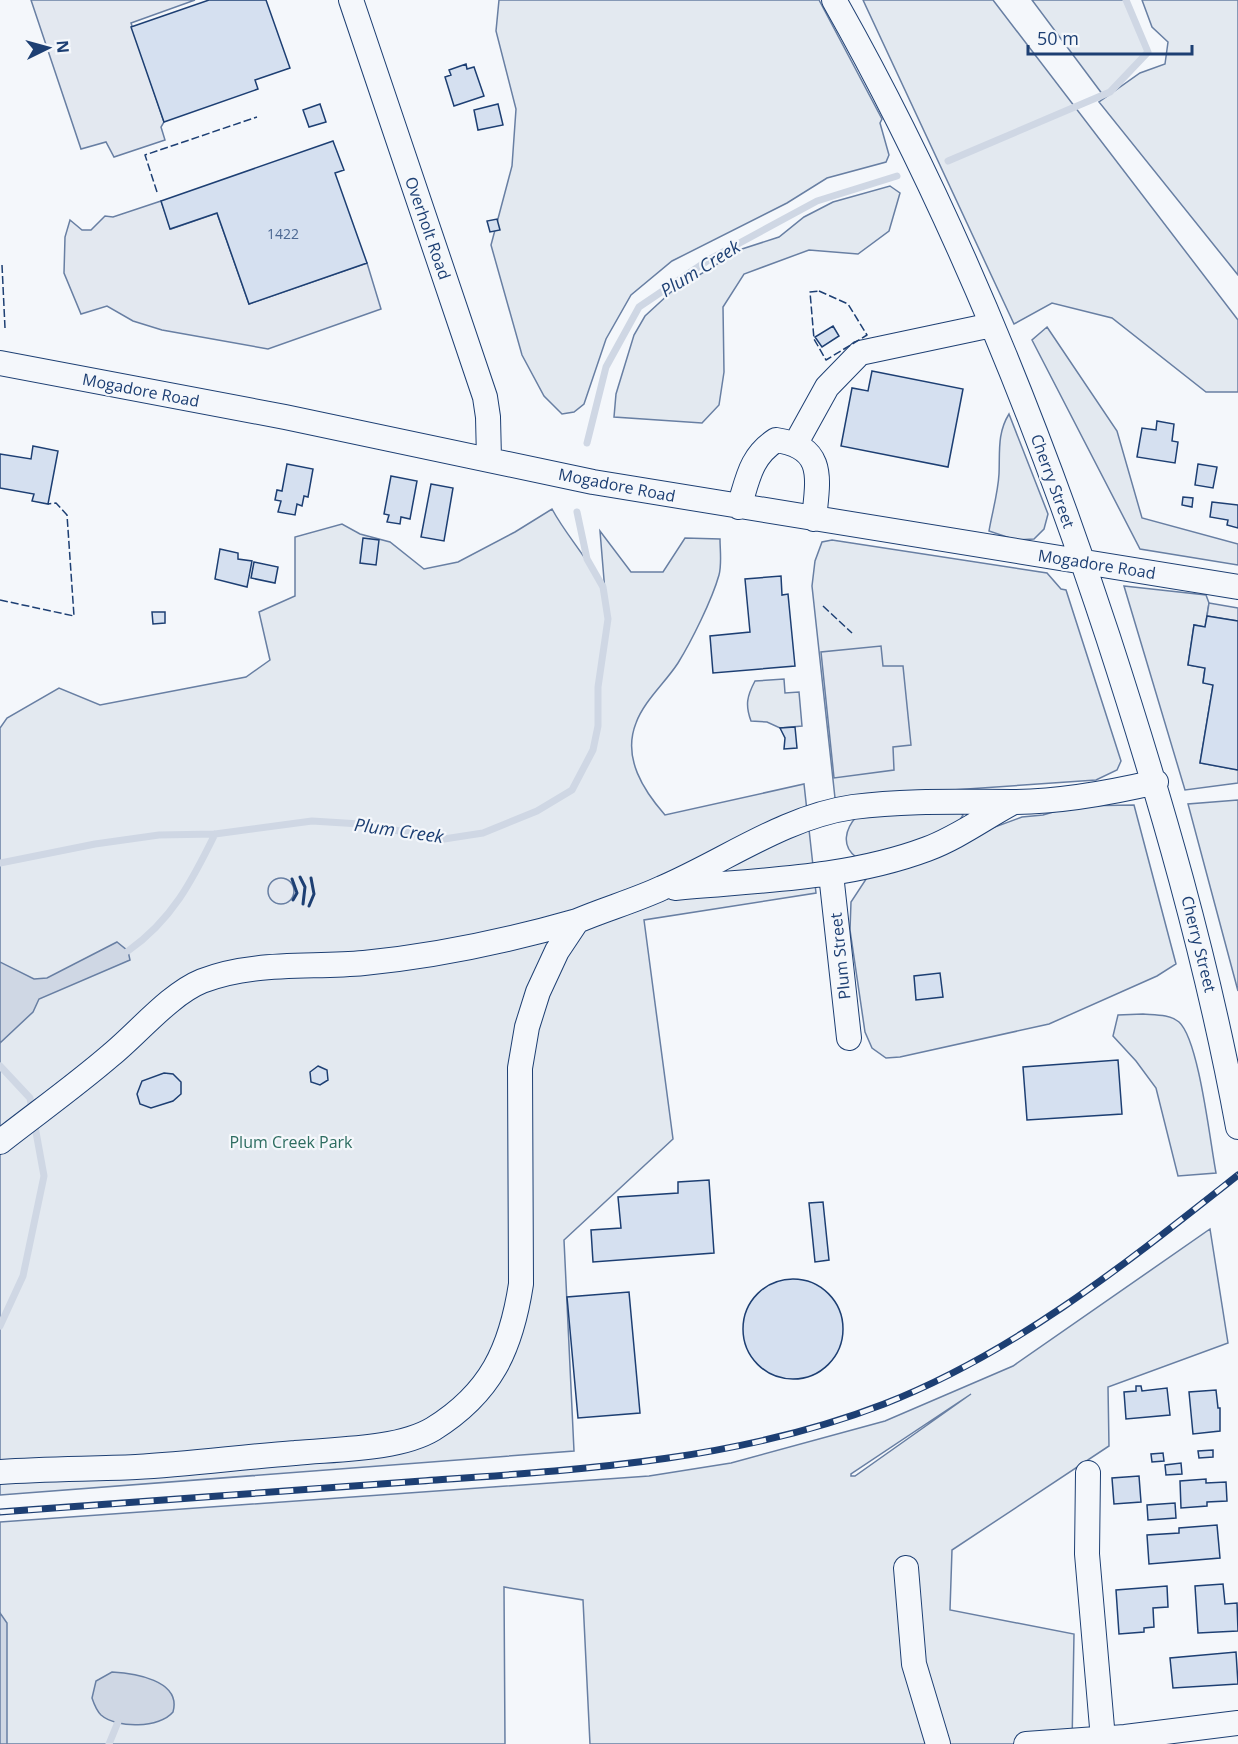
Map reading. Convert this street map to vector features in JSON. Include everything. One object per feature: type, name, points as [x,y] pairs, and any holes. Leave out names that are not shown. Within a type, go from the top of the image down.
[{"type":"street","name":"Overholt Road","points":[[351,0],[485,397],[489,417],[489,459]]},
{"type":"street","name":"Cherry Street","points":[[834,0],[908,141],[992,325],[1083,562],[1156,782],[1202,954],[1238,1127]]},
{"type":"street","points":[[796,443],[827,387],[860,353],[992,325]]},
{"type":"street","name":"Mogadore Road","points":[[0,363],[489,459],[593,482],[1238,587]]},
{"type":"street","points":[[739,507],[752,467],[761,450],[776,440],[796,443],[811,457],[818,477],[813,519]]},
{"type":"street","points":[[0,1142],[111,1056],[173,1000],[200,982],[253,968],[336,965],[421,957],[510,940],[577,921],[661,889],[806,818],[852,807],[976,800],[1014,802],[1100,794],[1156,782]]},
{"type":"street","points":[[661,889],[831,874],[929,849],[1014,802]]},
{"type":"street","name":"Plum Street","points":[[831,874],[849,1038]]},
{"type":"street","points":[[0,1472],[137,1467],[410,1440],[431,1430],[476,1396],[492,1376],[507,1346],[516,1317],[521,1284],[520,1068],[527,1027],[538,992],[557,951],[577,921]]},
{"type":"street","points":[[1088,1473],[1087,1554],[1103,1739]]},
{"type":"street","points":[[906,1568],[914,1664],[938,1744]]},
{"type":"street","points":[[1026,1744],[1103,1739],[1238,1723]]},
{"type":"green space","points":[[499,0],[819,0],[882,119],[880,123],[889,155],[886,162],[827,178],[787,203],[672,261],[631,295],[606,339],[584,404],[574,412],[562,414],[544,396],[522,355],[491,245],[512,166],[516,109],[496,31]]},
{"type":"green space","points":[[863,0],[993,0],[1238,320],[1238,392],[1206,392],[1112,318],[1052,303],[1014,324]]},
{"type":"green space","points":[[1032,0],[1126,0],[1148,52],[1110,92],[1103,95]]},
{"type":"green space","points":[[1142,0],[1238,0],[1238,275],[1099,102],[1140,73],[1165,64],[1168,42],[1152,27]]},
{"type":"green space","points":[[890,186],[900,193],[889,231],[858,254],[809,250],[744,274],[723,307],[724,372],[719,405],[702,423],[614,417],[616,394],[634,335],[645,316],[671,292],[742,249],[779,237],[804,217],[833,202]]},
{"type":"green space","points":[[1047,327],[1117,431],[1142,518],[1238,544],[1238,565],[1140,549],[1032,340]]},
{"type":"green space","points":[[1009,414],[1048,514],[1044,529],[1034,539],[1016,540],[989,531],[998,481],[1001,436]]},
{"type":"green space","name":"Plum Creek Park","points":[[552,509],[590,566],[606,604],[600,531],[631,572],[663,572],[685,538],[720,539],[721,562],[716,585],[695,633],[678,663],[649,700],[636,723],[632,736],[633,761],[643,785],[665,815],[804,784],[816,893],[644,920],[673,1139],[564,1240],[574,1451],[0,1495],[0,728],[7,718],[59,688],[100,705],[246,677],[270,660],[259,612],[295,596],[295,537],[342,524],[360,534],[390,542],[424,569],[458,562],[515,532]]},
{"type":"green space","points":[[832,540],[1047,573],[1061,589],[1066,590],[1121,761],[1117,770],[1096,780],[835,798],[812,586],[815,561],[822,542]]},
{"type":"green space","points":[[1124,586],[1206,595],[1209,603],[1205,627],[1194,625],[1188,665],[1205,668],[1203,682],[1213,685],[1200,763],[1238,770],[1238,783],[1185,790]]},
{"type":"green space","points":[[784,679],[785,693],[799,692],[802,726],[780,728],[767,722],[751,721],[748,701],[755,681]]},
{"type":"green space","points":[[1238,800],[1238,991],[1188,804]]},
{"type":"green space","points":[[1134,805],[1176,964],[1157,976],[1049,1024],[900,1057],[886,1058],[872,1048],[865,1032],[850,930],[851,902],[870,873],[1022,817],[1043,815],[1074,806]]},
{"type":"green space","points":[[958,810],[963,815],[960,820],[934,838],[856,857],[848,848],[847,832],[857,816]]},
{"type":"green space","points":[[1143,1014],[1171,1018],[1179,1022],[1186,1032],[1198,1070],[1216,1173],[1178,1176],[1156,1088],[1113,1036],[1118,1015]]},
{"type":"green space","points":[[1210,1229],[1228,1343],[1108,1387],[1109,1446],[952,1550],[950,1610],[1074,1634],[1072,1744],[590,1744],[583,1600],[504,1587],[505,1744],[0,1744],[0,1522],[649,1476],[731,1463],[885,1421],[1013,1366]],"holes":[[[971,1394],[855,1476],[851,1474]]]},
{"type":"shaded area","points":[[31,0],[195,0],[131,23],[164,122],[161,127],[165,140],[114,157],[106,142],[81,149]]},
{"type":"shaded area","points":[[161,201],[171,229],[217,213],[249,304],[367,263],[381,309],[268,349],[162,330],[133,321],[107,306],[81,314],[64,273],[65,237],[70,220],[82,230],[91,230],[105,216],[113,217]]},
{"type":"shaded area","points":[[1209,603],[1238,608],[1238,621],[1207,616]]},
{"type":"shaded area","points":[[881,646],[883,666],[903,666],[911,745],[893,747],[894,770],[834,778],[821,652]]},
{"type":"shaded area","points":[[281,878],[291,881],[294,891],[291,901],[281,904],[271,901],[268,891],[271,881]]},
{"type":"shaded area","points":[[117,942],[128,951],[130,960],[39,999],[33,1012],[0,1043],[0,962],[34,979],[47,978]]},
{"type":"shaded area","points":[[0,1613],[7,1623],[7,1744],[0,1744]]},
{"type":"shaded area","points":[[112,1672],[154,1680],[170,1692],[174,1701],[173,1712],[149,1724],[127,1724],[108,1720],[101,1715],[92,1698],[96,1681]]},
{"type":"building","points":[[209,0],[266,0],[290,68],[255,80],[258,89],[164,122],[131,27]]},
{"type":"building","points":[[466,64],[467,69],[474,67],[484,96],[454,106],[445,77],[451,75],[449,70]]},
{"type":"building","points":[[320,104],[326,122],[309,127],[303,110]]},
{"type":"building","points":[[498,104],[503,125],[478,130],[474,110]]},
{"type":"building","points":[[333,141],[344,170],[335,173],[367,263],[249,304],[217,213],[170,229],[161,201]]},
{"type":"building","points":[[497,219],[500,230],[490,232],[487,221]]},
{"type":"building","points":[[833,326],[839,336],[822,347],[815,337]]},
{"type":"building","points":[[872,371],[963,389],[948,467],[841,446],[852,388],[868,391]]},
{"type":"building","points":[[1157,421],[1174,424],[1172,441],[1178,442],[1175,463],[1137,457],[1142,428],[1156,430]]},
{"type":"building","points":[[33,446],[58,451],[48,504],[32,501],[34,494],[0,488],[0,454],[31,459]]},
{"type":"building","points":[[287,464],[313,469],[308,497],[304,496],[302,506],[297,504],[295,515],[278,512],[281,501],[275,500],[277,490],[282,491]]},
{"type":"building","points":[[1198,464],[1217,467],[1213,488],[1195,485]]},
{"type":"building","points":[[391,476],[417,481],[410,519],[401,517],[400,524],[387,522],[389,515],[384,514]]},
{"type":"building","points":[[431,484],[453,488],[444,541],[421,537]]},
{"type":"building","points":[[1183,497],[1193,498],[1192,507],[1182,505]]},
{"type":"building","points":[[1212,502],[1238,505],[1238,528],[1227,525],[1228,520],[1210,517]]},
{"type":"building","points":[[363,538],[379,540],[376,565],[360,563]]},
{"type":"building","points":[[220,549],[238,553],[238,559],[252,561],[247,587],[215,579]]},
{"type":"building","points":[[254,562],[278,567],[275,583],[251,578]]},
{"type":"building","points":[[781,576],[782,595],[788,594],[795,666],[713,673],[710,636],[750,632],[745,579]]},
{"type":"building","points":[[152,612],[165,612],[165,623],[153,624]]},
{"type":"building","points":[[1207,616],[1238,621],[1238,770],[1200,763],[1213,685],[1203,683],[1205,668],[1188,665],[1194,625],[1205,627]]},
{"type":"building","points":[[795,727],[797,748],[784,749],[785,738],[780,728]]},
{"type":"building","points":[[940,973],[943,997],[916,1000],[914,976]]},
{"type":"building","points":[[1118,1060],[1122,1114],[1027,1120],[1023,1067]]},
{"type":"building","points":[[318,1066],[327,1070],[328,1080],[320,1085],[311,1082],[310,1072]]},
{"type":"building","points":[[164,1073],[173,1074],[181,1082],[181,1094],[173,1101],[151,1108],[140,1104],[137,1094],[142,1081]]},
{"type":"building","points":[[709,1180],[714,1253],[593,1262],[591,1230],[621,1228],[618,1197],[678,1193],[678,1182]]},
{"type":"building","points":[[823,1202],[829,1260],[815,1262],[809,1203]]},
{"type":"building","points":[[793,1279],[812,1283],[828,1294],[839,1310],[843,1329],[839,1348],[828,1364],[812,1375],[793,1379],[774,1375],[758,1364],[747,1348],[743,1329],[747,1310],[758,1294],[774,1283]]},
{"type":"building","points":[[629,1292],[640,1413],[578,1418],[567,1297]]},
{"type":"building","points":[[1136,1386],[1141,1386],[1142,1391],[1167,1388],[1170,1415],[1126,1419],[1124,1392],[1136,1391]]},
{"type":"building","points":[[1216,1390],[1218,1408],[1220,1408],[1220,1431],[1193,1434],[1189,1392]]},
{"type":"building","points":[[1213,1450],[1213,1457],[1199,1458],[1198,1451]]},
{"type":"building","points":[[1163,1453],[1164,1461],[1152,1462],[1151,1454]]},
{"type":"building","points":[[1181,1463],[1182,1474],[1166,1475],[1165,1465]]},
{"type":"building","points":[[1139,1476],[1141,1502],[1114,1504],[1112,1478]]},
{"type":"building","points":[[1206,1479],[1206,1483],[1226,1482],[1227,1501],[1207,1502],[1207,1506],[1181,1508],[1180,1481]]},
{"type":"building","points":[[1175,1503],[1176,1518],[1148,1520],[1147,1505]]},
{"type":"building","points":[[1217,1525],[1220,1558],[1149,1564],[1147,1535],[1179,1533],[1179,1528]]},
{"type":"building","points":[[1223,1584],[1225,1604],[1237,1603],[1238,1631],[1198,1633],[1195,1586]]},
{"type":"building","points":[[1167,1586],[1168,1607],[1153,1608],[1154,1627],[1144,1628],[1144,1632],[1119,1634],[1116,1590]]},
{"type":"building","points":[[1236,1652],[1238,1684],[1173,1688],[1170,1658]]},
{"type":"waterway","name":"Plum Creek","points":[[948,161],[1110,92],[1148,52],[1126,0]]},
{"type":"waterway","name":"Plum Creek","points":[[587,443],[606,367],[639,307],[710,259],[817,201],[897,176]]},
{"type":"waterway","name":"Plum Creek","points":[[0,863],[95,844],[159,835],[215,834],[312,821],[360,824],[444,839],[483,833],[537,811],[572,790],[593,750],[598,726],[598,687],[608,619],[603,587],[587,559],[577,512]]},
{"type":"waterway","points":[[128,951],[169,913],[189,884],[215,834]]},
{"type":"waterway","points":[[0,1066],[30,1098],[32,1110]]},
{"type":"waterway","points":[[0,1326],[23,1276],[44,1176],[34,1121]]},
{"type":"waterway","points":[[109,1744],[118,1722]]},
{"type":"railway","points":[[0,1512],[598,1467],[714,1451],[772,1439],[884,1404],[979,1359],[1025,1332],[1113,1272],[1238,1175]]},
{"type":"fence","points":[[157,192],[145,155],[257,117]]},
{"type":"fence","points":[[2,265],[5,328]]},
{"type":"fence","points":[[819,291],[848,304],[867,335],[826,360],[814,339],[810,292],[819,291]]},
{"type":"fence","points":[[0,600],[74,616],[67,515],[56,503],[48,504]]},
{"type":"fence","points":[[823,606],[852,633]]},
{"type":"wall","points":[[300,877],[305,887],[303,904]]},
{"type":"wall","points":[[309,906],[314,894],[311,878]]},
{"type":"wall","points":[[292,879],[297,893],[293,900]]}]
